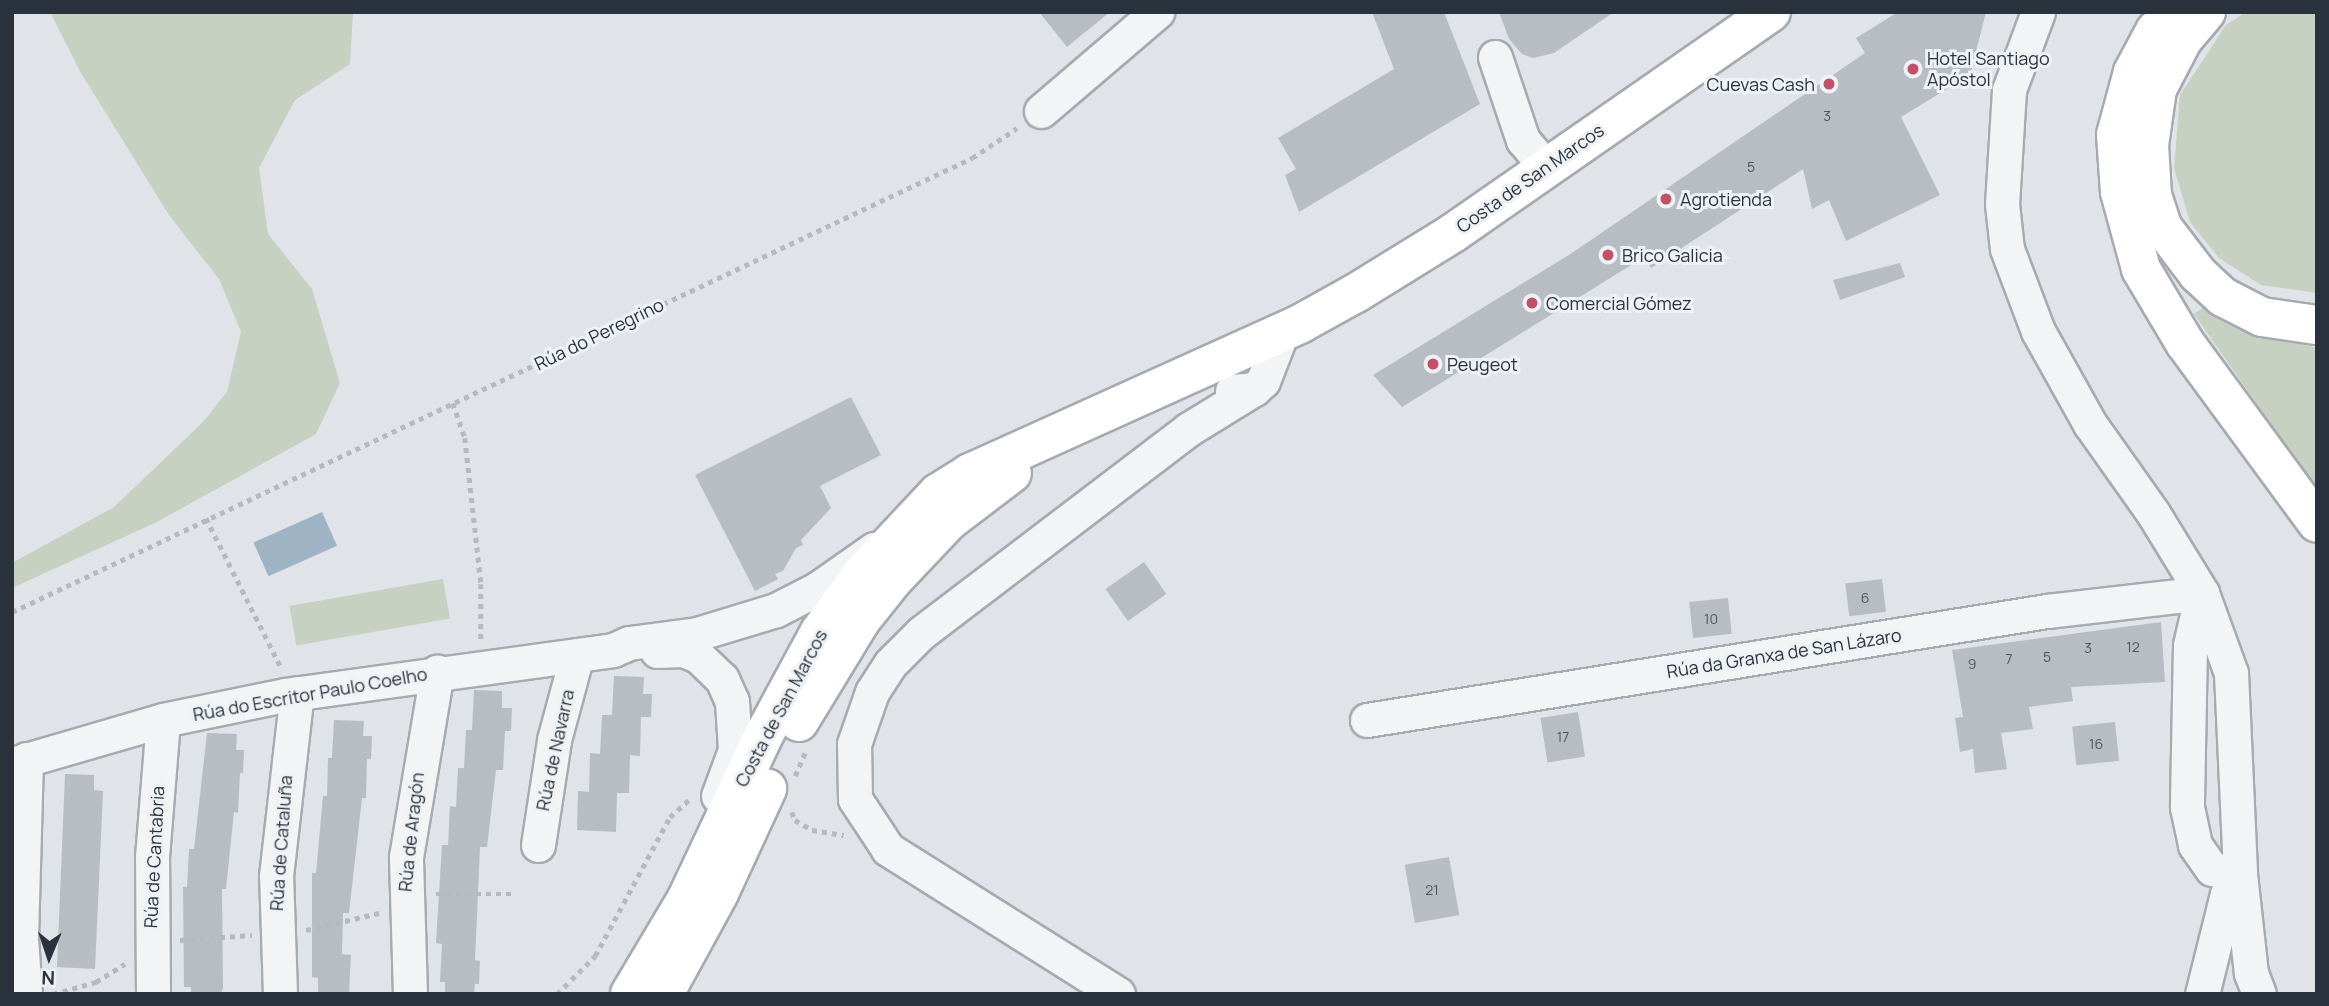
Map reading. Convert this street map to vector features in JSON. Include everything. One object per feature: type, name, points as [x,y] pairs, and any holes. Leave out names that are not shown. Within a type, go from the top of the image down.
[{"type":"main road","name":"Costa de San Marcos","points":[[630,994],[686,900],[802,662],[838,604],[899,533],[952,484],[1064,433],[1207,378],[1282,332],[1356,293],[1546,167],[1771,12]]},
{"type":"main road","points":[[2173,12],[2155,31],[2133,72],[2116,135],[2120,192],[2141,269],[2185,342],[2317,523]]},
{"type":"main road","points":[[2206,12],[2182,41],[2157,89],[2149,145],[2152,195],[2163,228],[2198,274],[2223,297],[2262,317],[2317,325]]},
{"type":"main road","name":"Costa de San Marcos","points":[[664,994],[719,893],[803,715],[861,620],[929,540],[1064,433]]},
{"type":"street","points":[[1041,111],[1157,12]]},
{"type":"street","points":[[2038,12],[2009,90],[2002,204],[2007,249],[2038,331],[2090,424],[2153,513],[2202,593],[2231,673],[2240,874],[2251,973],[2259,994]]},
{"type":"street","points":[[1495,57],[1523,140],[1546,167]]},
{"type":"street","points":[[1118,994],[904,862],[873,833],[855,799],[851,765],[863,712],[890,664],[921,633],[1189,429],[1254,389],[1272,367],[1282,332]]},
{"type":"street","points":[[1189,429],[1207,378],[1237,393],[1254,389]]},
{"type":"street","name":"Rúa do Escritor Paulo Coelho","points":[[613,650],[629,643],[697,634],[776,610],[817,589],[899,533]]},
{"type":"street","points":[[2202,593],[2190,645],[2187,807],[2195,845],[2212,869],[2240,874]]},
{"type":"street","name":"Rúa da Granxa de San Lázaro","points":[[1367,720],[2047,611],[2202,593]]},
{"type":"street","name":"Rúa do Escritor Paulo Coelho","points":[[19,762],[290,682],[437,672],[613,650],[683,650],[698,656],[722,679],[732,701],[736,732],[731,770],[704,825],[686,900]]},
{"type":"street","name":"Rúa de Navarra","points":[[538,845],[554,740],[577,655]]},
{"type":"street","name":"Rúa de Aragón","points":[[410,994],[406,857],[437,672]]},
{"type":"street","name":"Rúa de Cataluña","points":[[280,994],[276,876],[290,682]]},
{"type":"street","name":"Rúa de Cantabria","points":[[153,994],[152,857],[163,720]]},
{"type":"street","points":[[19,762],[20,938],[25,994]]},
{"type":"street","points":[[2202,994],[2227,894],[2240,874]]},
{"type":"path","name":"Rúa do Peregrino","points":[[12,612],[972,158],[1041,111]]},
{"type":"path","points":[[453,403],[465,438],[481,584],[482,643]]},
{"type":"path","points":[[206,518],[290,682]]},
{"type":"path","points":[[792,783],[805,752]]},
{"type":"path","points":[[557,994],[595,956],[670,817],[695,794]]},
{"type":"path","points":[[789,804],[795,820],[812,830],[873,833]]},
{"type":"green space","points":[[50,12],[353,12],[350,64],[295,100],[259,168],[268,234],[312,289],[340,383],[316,434],[157,522],[12,588],[12,563],[114,507],[203,422],[227,392],[241,332],[219,279],[169,215],[81,73]]},
{"type":"green space","points":[[2246,12],[2317,12],[2317,293],[2261,285],[2219,258],[2190,222],[2174,168],[2180,95],[2226,25]]},
{"type":"green space","points":[[2207,305],[2244,330],[2317,348],[2317,490],[2194,314]]},
{"type":"green space","points":[[443,579],[450,618],[296,645],[289,606]]},
{"type":"water","points":[[322,512],[337,546],[269,576],[253,543]]},
{"type":"building","points":[[1039,12],[1110,12],[1067,47]]},
{"type":"building","points":[[1372,12],[1444,12],[1480,104],[1299,212],[1285,175],[1296,169],[1278,138],[1394,69]]},
{"type":"building","points":[[1499,12],[1614,12],[1554,53],[1533,58],[1522,54],[1509,39]]},
{"type":"building","points":[[1898,12],[1986,12],[1970,75],[1901,117],[1940,195],[1846,241],[1829,200],[1812,209],[1803,169],[1651,268],[1644,257],[1402,407],[1373,375],[1572,253],[1865,53],[1856,38]]},
{"type":"building","points":[[1900,263],[1905,277],[1840,300],[1833,280]]},
{"type":"building","points":[[851,397],[881,455],[820,486],[831,508],[801,540],[803,545],[796,548],[783,571],[775,574],[778,579],[755,591],[695,475]]},
{"type":"building","points":[[1144,562],[1166,594],[1128,621],[1105,589]]},
{"type":"building","points":[[1882,579],[1886,612],[1849,616],[1845,584]]},
{"type":"building","points":[[1728,598],[1732,634],[1693,638],[1689,602]]},
{"type":"building","points":[[2161,622],[2165,682],[2071,687],[2073,701],[2029,707],[2033,729],[2001,733],[2007,769],[1975,773],[1973,749],[1960,752],[1955,718],[1963,717],[1952,650]]},
{"type":"building","points":[[614,676],[644,677],[643,694],[652,694],[651,717],[641,717],[640,756],[630,755],[629,793],[617,793],[616,832],[577,830],[578,791],[589,792],[590,753],[600,754],[602,715],[612,715]]},
{"type":"building","points":[[474,690],[502,691],[502,708],[512,708],[511,731],[505,731],[503,770],[496,770],[487,847],[480,847],[475,960],[480,961],[479,984],[475,984],[474,994],[445,994],[445,982],[440,982],[442,944],[436,943],[442,845],[448,845],[450,806],[456,807],[458,768],[464,768],[466,730],[472,730]]},
{"type":"building","points":[[1578,712],[1585,756],[1548,762],[1540,718]]},
{"type":"building","points":[[334,720],[364,721],[363,736],[372,736],[371,759],[367,759],[366,798],[362,798],[349,913],[343,913],[342,954],[351,955],[349,994],[318,994],[318,978],[312,977],[312,873],[316,873],[323,796],[327,796],[328,758],[332,758]]},
{"type":"building","points":[[2115,722],[2119,761],[2076,765],[2072,726]]},
{"type":"building","points":[[207,733],[237,734],[236,750],[244,750],[243,773],[240,773],[238,813],[234,812],[226,889],[222,889],[223,988],[221,994],[191,994],[191,987],[184,987],[183,887],[187,887],[189,849],[194,849]]},
{"type":"building","points":[[65,774],[94,775],[94,790],[103,791],[95,969],[57,967]]},
{"type":"building","points":[[1449,857],[1459,915],[1415,923],[1405,865]]},
{"type":"place","name":"Hotel Santiago Apóstol","points":[[1913,69]]},
{"type":"place","name":"Cuevas Cash","points":[[1829,84]]},
{"type":"place","name":"Agrotienda","points":[[1666,199]]},
{"type":"place","name":"Brico Galicia","points":[[1608,255]]},
{"type":"place","name":"Comercial Gómez","points":[[1532,303]]},
{"type":"place","name":"Peugeot","points":[[1433,364]]}]
